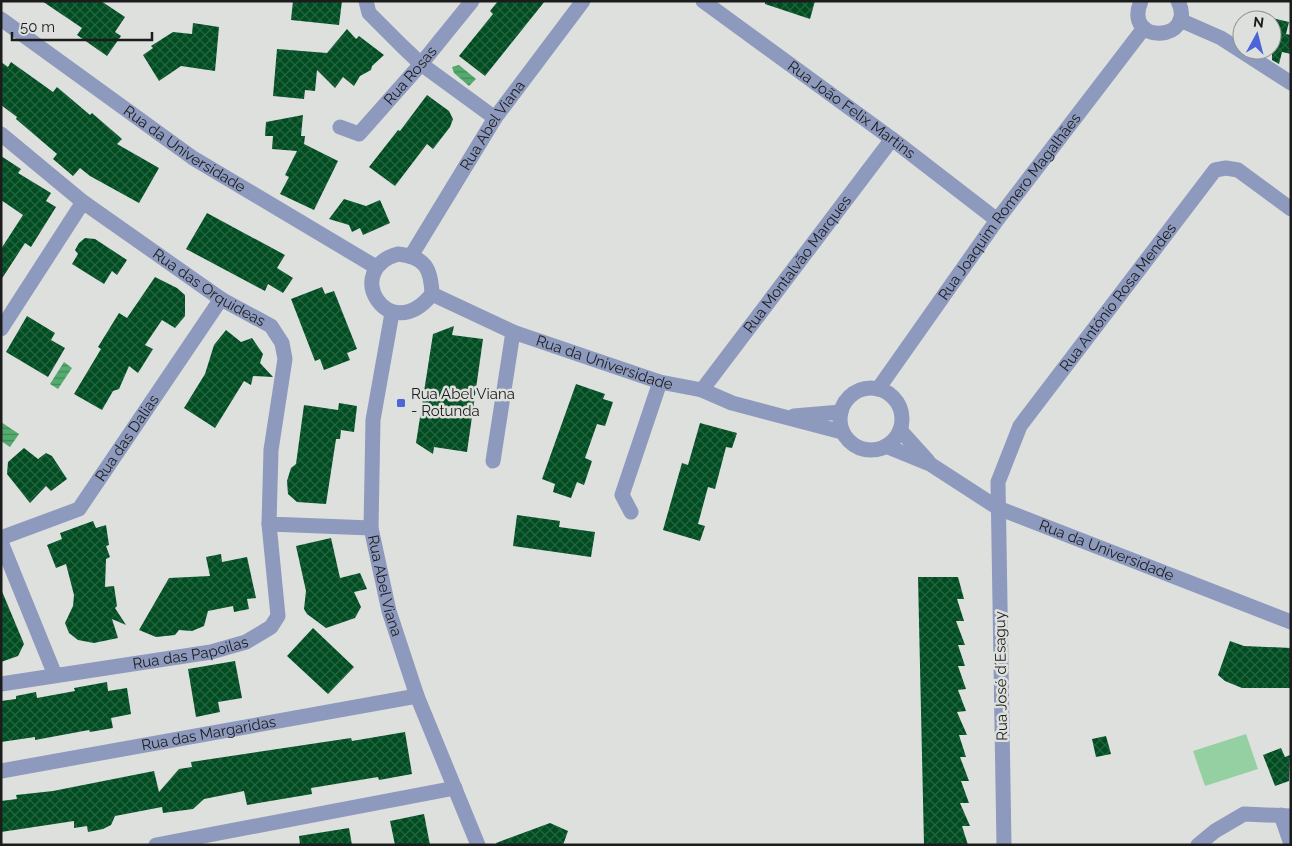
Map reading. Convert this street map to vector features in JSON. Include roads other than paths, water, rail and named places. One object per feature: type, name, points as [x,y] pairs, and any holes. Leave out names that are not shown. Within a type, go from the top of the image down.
[{"type":"street","points":[[366,1],[369,13],[382,28],[421,64],[495,118]]},
{"type":"street","name":"Rua Rosas","points":[[340,127],[359,134],[421,64],[472,1]]},
{"type":"street","name":"Rua Abel Viana","points":[[411,256],[495,118],[583,1]]},
{"type":"street","name":"Rua João Felix Martins","points":[[703,1],[892,139],[997,220]]},
{"type":"street","points":[[1141,1],[1138,14],[1144,28],[1157,34],[1171,31],[1180,20],[1181,10],[1178,1]]},
{"type":"street","name":"Rua da Universidade","points":[[1,19],[193,158],[376,267]]},
{"type":"street","points":[[1180,20],[1221,38],[1291,83]]},
{"type":"street","name":"Rua Joaquim Romero Magalhães","points":[[878,389],[997,220],[1144,28]]},
{"type":"street","name":"Rua das Orquideas","points":[[1,134],[83,202],[221,299],[271,326],[282,344],[285,359],[271,450],[269,524]]},
{"type":"street","name":"Rua Montalvão Marques","points":[[702,390],[892,139]]},
{"type":"street","name":"Rua António Rosa Mendes","points":[[998,508],[998,482],[1020,426],[1215,170],[1226,168],[1238,170],[1291,209]]},
{"type":"street","points":[[1,329],[83,202]]},
{"type":"street","points":[[398,254],[411,256],[422,262],[428,271],[432,294],[417,309],[392,313],[381,305],[373,293],[372,280],[376,267],[388,258],[398,254]]},
{"type":"street","name":"Rua da Universidade","points":[[432,294],[514,332],[660,382],[702,390],[732,403],[842,432],[856,446],[866,450],[876,450],[886,446],[930,464],[998,508],[1291,622]]},
{"type":"street","name":"Rua das Dalias","points":[[1,538],[79,509],[221,299]]},
{"type":"street","name":"Rua Abel Viana","points":[[392,313],[373,420],[371,528],[389,611],[418,696],[478,845]]},
{"type":"street","points":[[493,461],[514,332]]},
{"type":"street","points":[[631,512],[622,495],[660,382]]},
{"type":"street","points":[[842,432],[840,412],[844,403],[859,390],[868,388],[878,389],[886,392],[898,404],[902,413],[900,430],[892,442],[886,446]]},
{"type":"street","name":"Rua da Universidade","points":[[782,417],[840,412]]},
{"type":"street","name":"Rua da Universidade","points":[[900,430],[930,464]]},
{"type":"street","name":"Rua José d´Esaguy","points":[[998,508],[1004,845]]},
{"type":"street","points":[[269,524],[371,528]]},
{"type":"street","name":"Rua das Papoilas","points":[[1,684],[211,652],[246,642],[271,627],[278,616],[269,524]]},
{"type":"street","points":[[1,542],[55,675]]},
{"type":"street","name":"Rua das Margaridas","points":[[1,770],[418,696]]},
{"type":"street","points":[[156,845],[455,788]]},
{"type":"street","points":[[1198,845],[1215,831],[1244,814],[1286,815],[1291,844]]},
{"type":"place","name":"Rua Abel Viana - Rotunda","points":[[401,403]]}]
